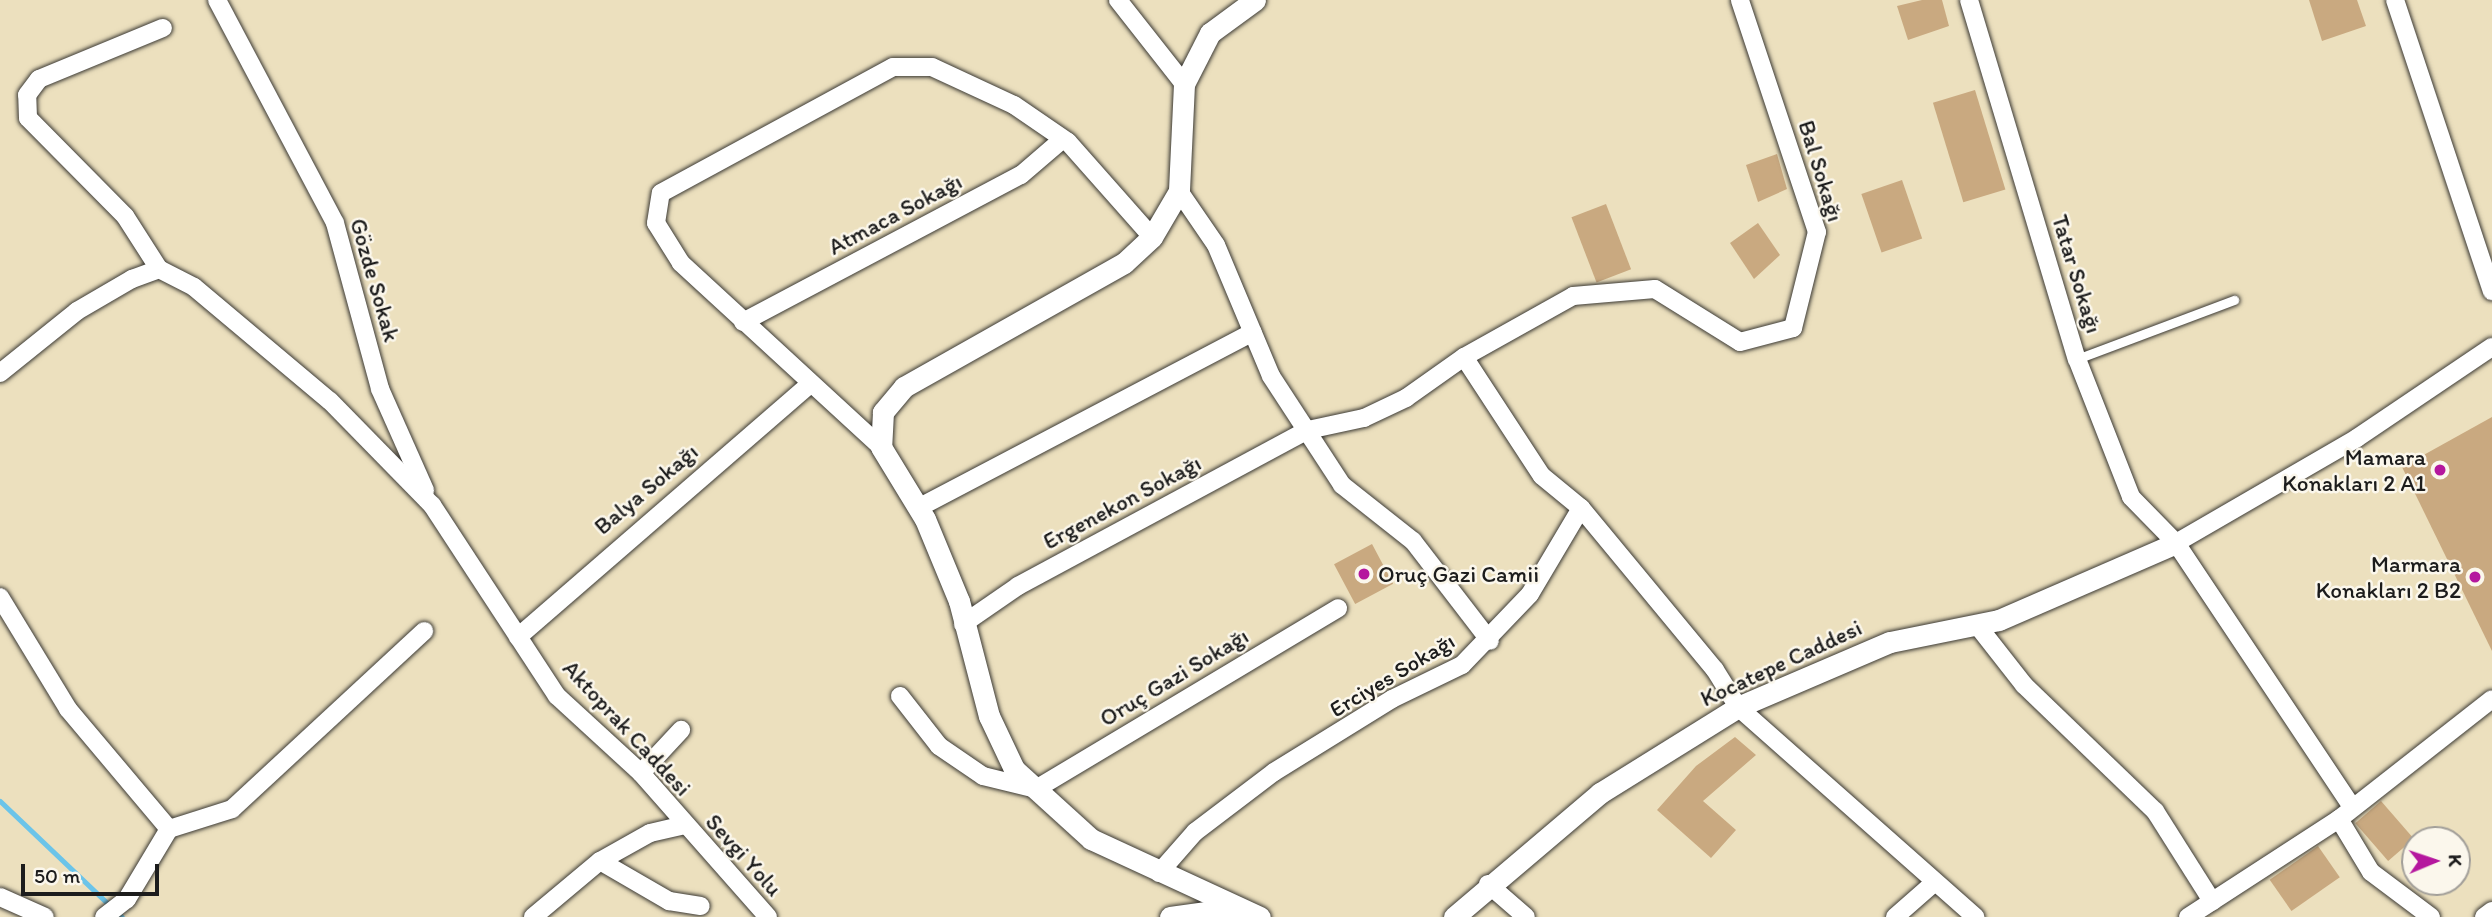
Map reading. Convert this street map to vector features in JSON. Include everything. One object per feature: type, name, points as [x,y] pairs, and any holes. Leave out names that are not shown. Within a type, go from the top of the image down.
[{"type":"street","name":"Gözde Sokak","points":[[217,0],[335,223],[380,389],[432,505]]},
{"type":"street","points":[[1118,0],[1184,84]]},
{"type":"street","points":[[881,447],[883,412],[904,387],[1124,263],[1152,237],[1179,191],[1184,84],[1210,33],[1255,0]]},
{"type":"street","name":"Bal Sokağı","points":[[1654,289],[1740,342],[1793,328],[1804,299],[1817,232],[1740,0]]},
{"type":"street","name":"Tatar Sokağı","points":[[1969,0],[2077,359],[2131,497],[2176,543],[2346,813],[2371,872],[2431,917]]},
{"type":"street","points":[[2395,0],[2492,291]]},
{"type":"street","points":[[163,28],[38,79],[27,96],[28,118],[125,216],[159,270],[246,326],[432,505]]},
{"type":"street","points":[[1152,237],[1091,162],[1063,139],[961,76],[932,67],[893,67],[661,193],[656,222],[681,263],[881,447],[918,508],[963,624],[989,716],[1014,769],[1091,839],[1159,873],[1260,917]]},
{"type":"street","name":"Atmaca Sokağı","points":[[743,322],[1021,175],[1063,139]]},
{"type":"street","points":[[1179,191],[1216,245],[1271,376],[1342,485],[1413,541],[1490,640]]},
{"type":"street","points":[[0,373],[77,311],[159,270]]},
{"type":"street","name":"Ergenekon Sokağı","points":[[963,624],[1017,586],[1308,430],[1364,418],[1406,398],[1464,358],[1573,296],[1654,289]]},
{"type":"street","points":[[918,508],[1253,332]]},
{"type":"street","points":[[2176,543],[2357,439],[2492,347]]},
{"type":"street","points":[[1464,358],[1542,476],[1581,508],[1716,670],[1738,707],[1975,917]]},
{"type":"street","name":"Balya Sokağı","points":[[518,637],[810,384]]},
{"type":"street","name":"Aktoprak Caddesi","points":[[432,505],[486,594],[557,696],[641,773],[684,825]]},
{"type":"street","name":"Erciyes Sokağı","points":[[1159,873],[1195,832],[1274,772],[1392,699],[1462,664],[1490,640],[1530,594],[1581,508]]},
{"type":"street","name":"Kocatepe Caddesi","points":[[1454,917],[1488,884],[1600,793],[1738,707],[1889,642],[1977,625],[2176,543]]},
{"type":"street","points":[[0,597],[68,709],[169,829]]},
{"type":"street","name":"Oruç Gazi Sokağı","points":[[1036,789],[1338,608]]},
{"type":"street","points":[[1977,625],[2024,685],[2155,811],[2212,901]]},
{"type":"street","points":[[104,917],[139,881],[169,829],[232,808],[424,631]]},
{"type":"street","points":[[900,696],[950,753],[983,776],[1036,789]]},
{"type":"street","points":[[2188,917],[2346,813],[2492,699]]},
{"type":"street","points":[[641,773],[681,730]]},
{"type":"street","points":[[533,917],[600,861],[650,833],[684,825]]},
{"type":"street","name":"Sevgi Yolu","points":[[684,825],[768,917]]},
{"type":"street","points":[[600,861],[669,901],[701,906]]},
{"type":"street","points":[[1895,917],[1935,882]]},
{"type":"street","points":[[1488,884],[1526,917]]},
{"type":"street","points":[[0,897],[45,917]]},
{"type":"street","points":[[1170,917],[1237,908]]},
{"type":"street","points":[[2484,917],[2492,911]]},
{"type":"lane","points":[[2077,359],[2234,300]]},
{"type":"building","points":[[1922,0],[1942,0],[1949,26],[1908,40],[1897,6]]},
{"type":"building","points":[[2309,0],[2357,0],[2366,26],[2322,41]]},
{"type":"building","points":[[1975,90],[2005,189],[1963,202],[1933,103]]},
{"type":"building","points":[[1777,154],[1787,189],[1758,202],[1746,165]]},
{"type":"building","points":[[1902,180],[1922,239],[1882,253],[1861,194]]},
{"type":"building","points":[[1606,204],[1631,269],[1597,283],[1571,217]]},
{"type":"building","points":[[1758,223],[1780,255],[1754,279],[1730,243]]},
{"type":"building","points":[[2492,417],[2492,651],[2402,467]]},
{"type":"building","name":"Oruç Gazi Camii","points":[[1372,544],[1393,584],[1355,604],[1334,564]]},
{"type":"building","points":[[1735,737],[1756,755],[1703,801],[1736,830],[1711,858],[1657,810],[1696,766]]},
{"type":"building","points":[[2381,801],[2403,826],[2401,850],[2388,861],[2355,823]]},
{"type":"building","points":[[2318,846],[2340,877],[2291,911],[2270,880]]},
{"type":"waterway","points":[[0,801],[122,917]]},
{"type":"place","name":"Mamara Konakları 2 A1","points":[[2440,470]]},
{"type":"place","name":"Oruç Gazi Camii","points":[[1364,574]]},
{"type":"place","name":"Marmara Konakları 2 B2","points":[[2475,577]]}]
